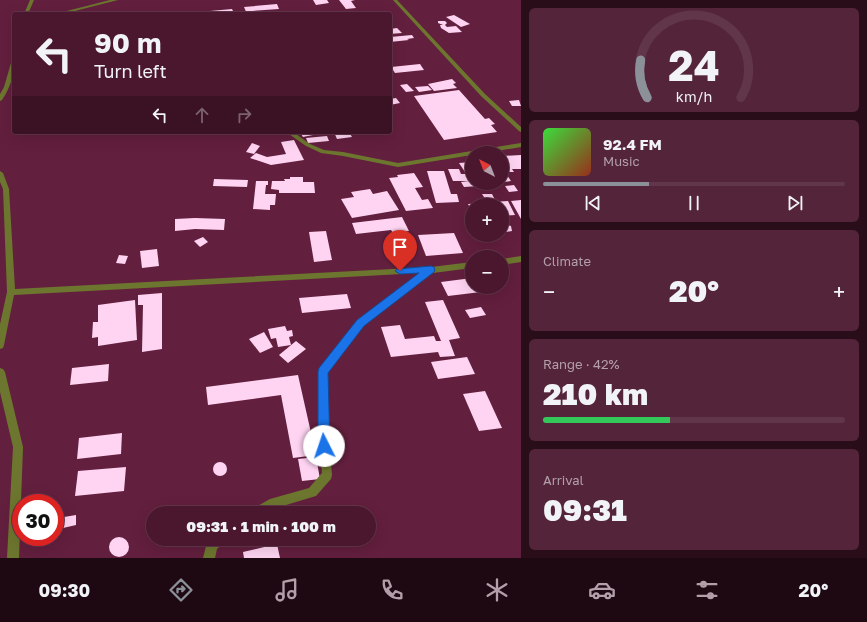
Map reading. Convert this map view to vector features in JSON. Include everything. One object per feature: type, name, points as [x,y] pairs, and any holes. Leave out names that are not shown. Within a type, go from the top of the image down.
[{"type":"street","points":[[27,12],[32,0]]},
{"type":"street","points":[[65,12],[116,0]]},
{"type":"street","points":[[395,0],[483,96],[521,130]]},
{"type":"street","points":[[0,98],[7,87],[12,74]]},
{"type":"street","points":[[0,87],[7,87]]},
{"type":"street","points":[[293,134],[308,145],[323,152],[343,154],[398,165],[465,154]]},
{"type":"street","points":[[509,147],[521,145]]},
{"type":"street","points":[[0,173],[6,189],[12,292],[0,345]]},
{"type":"street","points":[[509,261],[521,260]]},
{"type":"street","points":[[12,292],[431,270],[465,266]]},
{"type":"street","points":[[269,506],[312,492],[327,475],[323,431],[323,372],[360,323],[431,270]]},
{"type":"street","points":[[0,372],[18,447],[13,558]]},
{"type":"street","points":[[209,558],[212,546]]},
{"type":"building","points":[[313,0],[327,0],[329,3],[316,5]]},
{"type":"building","points":[[339,0],[355,0],[351,1],[356,8],[346,9]]},
{"type":"building","points":[[277,4],[279,9],[246,12],[244,7]]},
{"type":"building","points":[[232,9],[234,12],[199,12]]},
{"type":"building","points":[[454,15],[470,24],[461,27],[446,17]]},
{"type":"building","points":[[438,21],[445,21],[447,23],[445,25],[447,27],[456,26],[462,32],[449,33],[441,28],[440,25],[443,25],[438,23]]},
{"type":"building","points":[[397,28],[402,33],[392,34],[392,29]]},
{"type":"building","points":[[412,35],[414,38],[392,42],[392,37]]},
{"type":"building","points":[[420,64],[424,70],[395,73],[392,67]]},
{"type":"building","points":[[452,79],[456,83],[453,84],[457,88],[434,91],[428,84]]},
{"type":"building","points":[[407,84],[414,91],[406,92],[400,85]]},
{"type":"building","points":[[428,86],[432,90],[419,92],[415,87]]},
{"type":"building","points":[[459,90],[485,119],[489,118],[495,124],[491,125],[497,132],[444,140],[414,96]]},
{"type":"building","points":[[396,98],[400,103],[392,105],[392,99]]},
{"type":"building","points":[[519,100],[521,106],[512,106],[509,101]]},
{"type":"building","points":[[301,134],[313,135],[303,137]]},
{"type":"building","points":[[335,134],[350,134],[352,137],[337,139]]},
{"type":"building","points":[[327,136],[329,141],[308,143],[306,138]]},
{"type":"building","points":[[294,140],[304,160],[271,165],[250,158],[256,153],[267,157],[286,154],[281,142]]},
{"type":"building","points":[[252,143],[260,146],[254,154],[246,152]]},
{"type":"building","points":[[521,155],[521,169],[512,169],[514,172],[509,172],[509,156]]},
{"type":"building","points":[[459,163],[465,163],[465,172]]},
{"type":"building","points":[[448,169],[459,169],[461,174],[465,174],[465,181],[453,181]]},
{"type":"building","points":[[427,171],[444,171],[451,194],[457,194],[459,202],[436,203]]},
{"type":"building","points":[[414,173],[423,187],[415,188],[422,200],[428,199],[433,208],[406,211],[389,178],[398,177],[397,175]]},
{"type":"building","points":[[290,177],[303,177],[303,182],[314,182],[315,193],[279,193],[279,190],[271,189],[272,181],[285,181],[284,179],[290,179]]},
{"type":"building","points":[[214,179],[248,180],[247,187],[213,186]]},
{"type":"building","points":[[256,181],[268,181],[265,194],[276,194],[275,205],[270,205],[270,210],[253,209]]},
{"type":"building","points":[[461,182],[465,182],[465,187],[464,187]]},
{"type":"building","points":[[514,185],[518,191],[509,192],[508,190],[509,190],[509,186]]},
{"type":"building","points":[[370,189],[373,194],[387,191],[399,210],[352,218],[341,199],[354,197],[351,192]]},
{"type":"building","points":[[482,194],[492,194],[494,198],[485,198]]},
{"type":"building","points":[[521,200],[521,219],[511,201]]},
{"type":"building","points":[[509,203],[515,215],[509,215]]},
{"type":"building","points":[[402,217],[409,231],[393,233],[391,230],[356,234],[352,223]]},
{"type":"building","points":[[175,219],[225,219],[224,230],[195,229],[175,231]]},
{"type":"building","points":[[509,226],[511,226],[512,231],[509,232]]},
{"type":"building","points":[[326,231],[332,260],[314,262],[309,232]]},
{"type":"building","points":[[454,233],[463,253],[426,256],[418,235]]},
{"type":"building","points":[[203,237],[208,242],[200,247],[194,241]]},
{"type":"building","points":[[401,239],[411,247],[396,256],[386,247]]},
{"type":"building","points":[[157,249],[159,266],[142,268],[140,251]]},
{"type":"building","points":[[119,255],[128,256],[125,264],[116,263]]},
{"type":"building","points":[[465,279],[465,294],[448,296],[441,282]]},
{"type":"building","points":[[162,293],[162,349],[142,352],[143,305],[138,305],[138,295]]},
{"type":"building","points":[[347,294],[351,308],[302,313],[299,298]]},
{"type":"building","points":[[135,300],[137,340],[98,346],[98,337],[92,338],[93,322],[98,322],[98,305]]},
{"type":"building","points":[[443,300],[460,338],[449,340],[455,356],[440,357],[438,352],[391,357],[381,327],[400,325],[405,339],[434,336],[436,341],[441,341],[425,302]]},
{"type":"building","points":[[481,307],[486,315],[470,318],[465,310]]},
{"type":"building","points":[[285,326],[287,331],[292,330],[293,336],[289,337],[291,345],[278,347],[276,338],[271,339],[268,329]]},
{"type":"building","points":[[264,332],[273,347],[260,353],[249,339]]},
{"type":"building","points":[[296,341],[306,349],[288,363],[279,355]]},
{"type":"building","points":[[467,357],[475,374],[438,379],[431,362]]},
{"type":"building","points":[[109,364],[108,381],[70,385],[72,368]]},
{"type":"building","points":[[298,375],[316,455],[293,458],[281,395],[208,405],[206,387]]},
{"type":"building","points":[[485,391],[502,428],[479,431],[463,394]]},
{"type":"building","points":[[122,433],[121,454],[77,459],[79,438]]},
{"type":"building","points":[[316,457],[320,479],[302,481],[298,459]]},
{"type":"building","points":[[217,462],[223,462],[227,466],[227,472],[223,476],[217,476],[213,472],[213,466]]},
{"type":"building","points":[[126,467],[124,491],[75,496],[78,471]]},
{"type":"building","points":[[76,515],[76,525],[64,528],[64,517]]},
{"type":"building","points":[[119,537],[126,540],[129,547],[126,554],[119,557],[112,554],[109,547],[112,540]]},
{"type":"building","points":[[268,546],[277,546],[280,558],[244,558],[243,552]]},
{"type":"route","points":[[324,446],[323,372],[360,323],[431,270],[400,271]]}]
